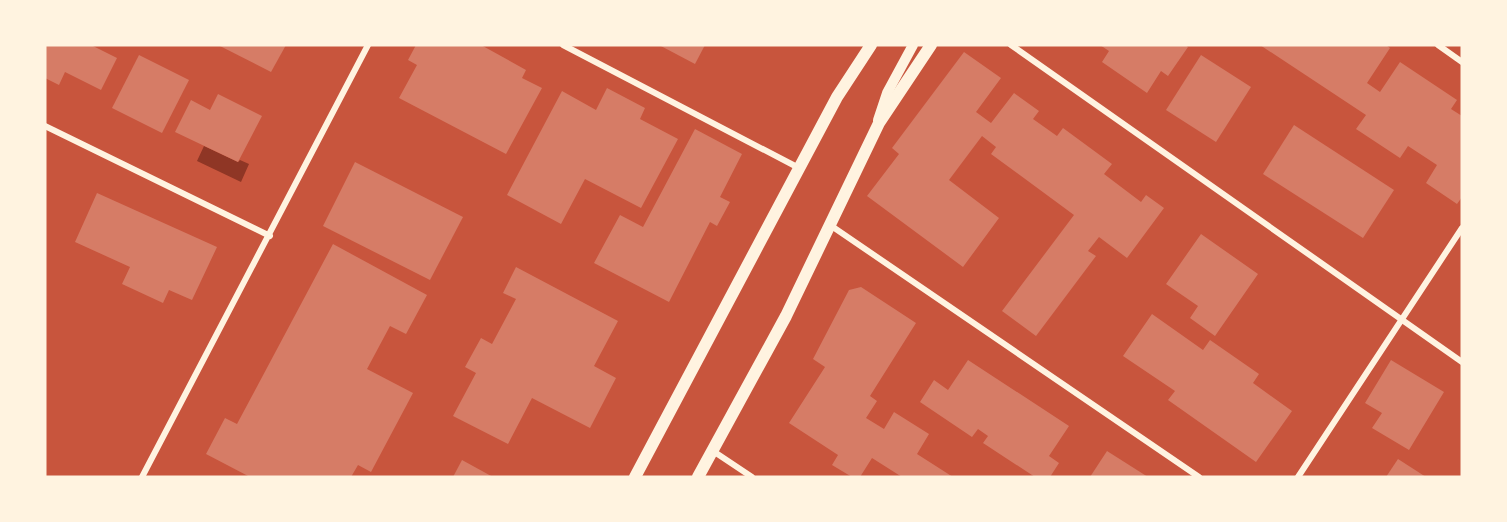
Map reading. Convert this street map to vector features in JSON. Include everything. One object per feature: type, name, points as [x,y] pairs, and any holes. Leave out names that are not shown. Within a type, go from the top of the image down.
[{"type":"main road","points":[[635,477],[837,97],[871,45]]},
{"type":"main road","points":[[699,477],[786,316],[879,123],[931,45]]},
{"type":"street","points":[[142,477],[368,45]]},
{"type":"street","points":[[563,45],[799,168]]},
{"type":"street","points":[[870,143],[887,93],[913,45]]},
{"type":"street","points":[[1011,45],[1400,321],[1462,362]]},
{"type":"street","points":[[1438,45],[1462,62]]},
{"type":"street","points":[[45,126],[270,236]]},
{"type":"street","points":[[830,225],[1199,477]]},
{"type":"street","points":[[1298,477],[1462,228]]},
{"type":"street","points":[[713,450],[752,477]]},
{"type":"shaded area","points":[[204,146],[238,162],[240,160],[249,164],[241,182],[197,161]]},
{"type":"building","points":[[45,45],[91,45],[117,58],[101,90],[65,72],[59,85],[45,78]]},
{"type":"building","points":[[218,45],[286,45],[271,72]]},
{"type":"building","points":[[416,45],[481,45],[526,70],[522,78],[542,88],[506,154],[399,98],[417,65],[408,60]]},
{"type":"building","points":[[659,45],[705,45],[695,64]]},
{"type":"building","points":[[1100,45],[1185,45],[1188,47],[1168,76],[1161,71],[1147,93],[1102,62],[1109,51]]},
{"type":"building","points":[[1260,45],[1386,45],[1390,48],[1367,83],[1380,92],[1400,62],[1457,100],[1451,109],[1462,116],[1462,197],[1457,204],[1426,183],[1437,165],[1408,146],[1400,158],[1356,129],[1366,115]]},
{"type":"building","points":[[964,52],[1001,78],[976,112],[991,123],[1014,93],[1039,111],[1033,119],[1057,136],[1063,128],[1112,164],[1104,174],[1141,202],[1146,195],[1164,208],[1127,258],[1099,237],[1088,251],[1096,256],[1036,336],[1002,311],[1074,215],[991,154],[996,147],[982,136],[949,180],[999,218],[963,267],[867,196],[899,154],[892,148]]},
{"type":"building","points":[[139,55],[189,80],[162,133],[112,108]]},
{"type":"building","points":[[1201,55],[1251,87],[1216,142],[1166,110]]},
{"type":"building","points":[[607,88],[645,108],[640,119],[678,139],[641,208],[585,179],[561,224],[507,195],[562,91],[596,110]]},
{"type":"building","points":[[218,94],[262,116],[238,162],[175,132],[191,100],[210,110]]},
{"type":"building","points":[[1294,125],[1394,190],[1363,238],[1263,174]]},
{"type":"building","points":[[695,129],[742,154],[720,197],[730,202],[717,226],[710,222],[669,302],[594,263],[620,215],[643,227]]},
{"type":"building","points":[[355,162],[463,217],[430,280],[323,226]]},
{"type":"building","points":[[97,193],[217,247],[192,300],[169,290],[163,303],[122,284],[130,267],[75,242]]},
{"type":"building","points":[[1201,234],[1258,274],[1215,336],[1190,318],[1198,306],[1166,284]]},
{"type":"building","points":[[333,244],[427,295],[406,334],[390,326],[367,369],[413,393],[371,472],[358,465],[351,477],[250,477],[206,454],[225,418],[237,424]]},
{"type":"building","points":[[516,267],[618,321],[594,366],[616,378],[590,428],[532,398],[508,444],[453,416],[476,373],[465,367],[481,338],[492,344],[516,299],[503,293]]},
{"type":"building","points":[[861,287],[916,323],[870,396],[877,401],[866,418],[884,429],[894,412],[929,434],[917,454],[953,477],[902,477],[872,458],[860,477],[852,477],[832,465],[838,455],[789,423],[825,367],[813,359],[849,290]]},
{"type":"building","points":[[1152,314],[1203,350],[1210,340],[1259,374],[1253,383],[1292,411],[1256,462],[1168,400],[1175,391],[1123,356]]},
{"type":"building","points":[[968,360],[1069,426],[1049,456],[1059,463],[1050,477],[1035,477],[983,443],[988,436],[978,429],[972,437],[920,402],[934,380],[948,390]]},
{"type":"building","points":[[1391,360],[1444,392],[1409,450],[1372,428],[1382,413],[1365,403]]},
{"type":"building","points":[[1107,451],[1148,477],[1090,477]]},
{"type":"building","points":[[1398,459],[1426,477],[1386,477]]},
{"type":"building","points":[[462,460],[493,477],[453,477]]}]
